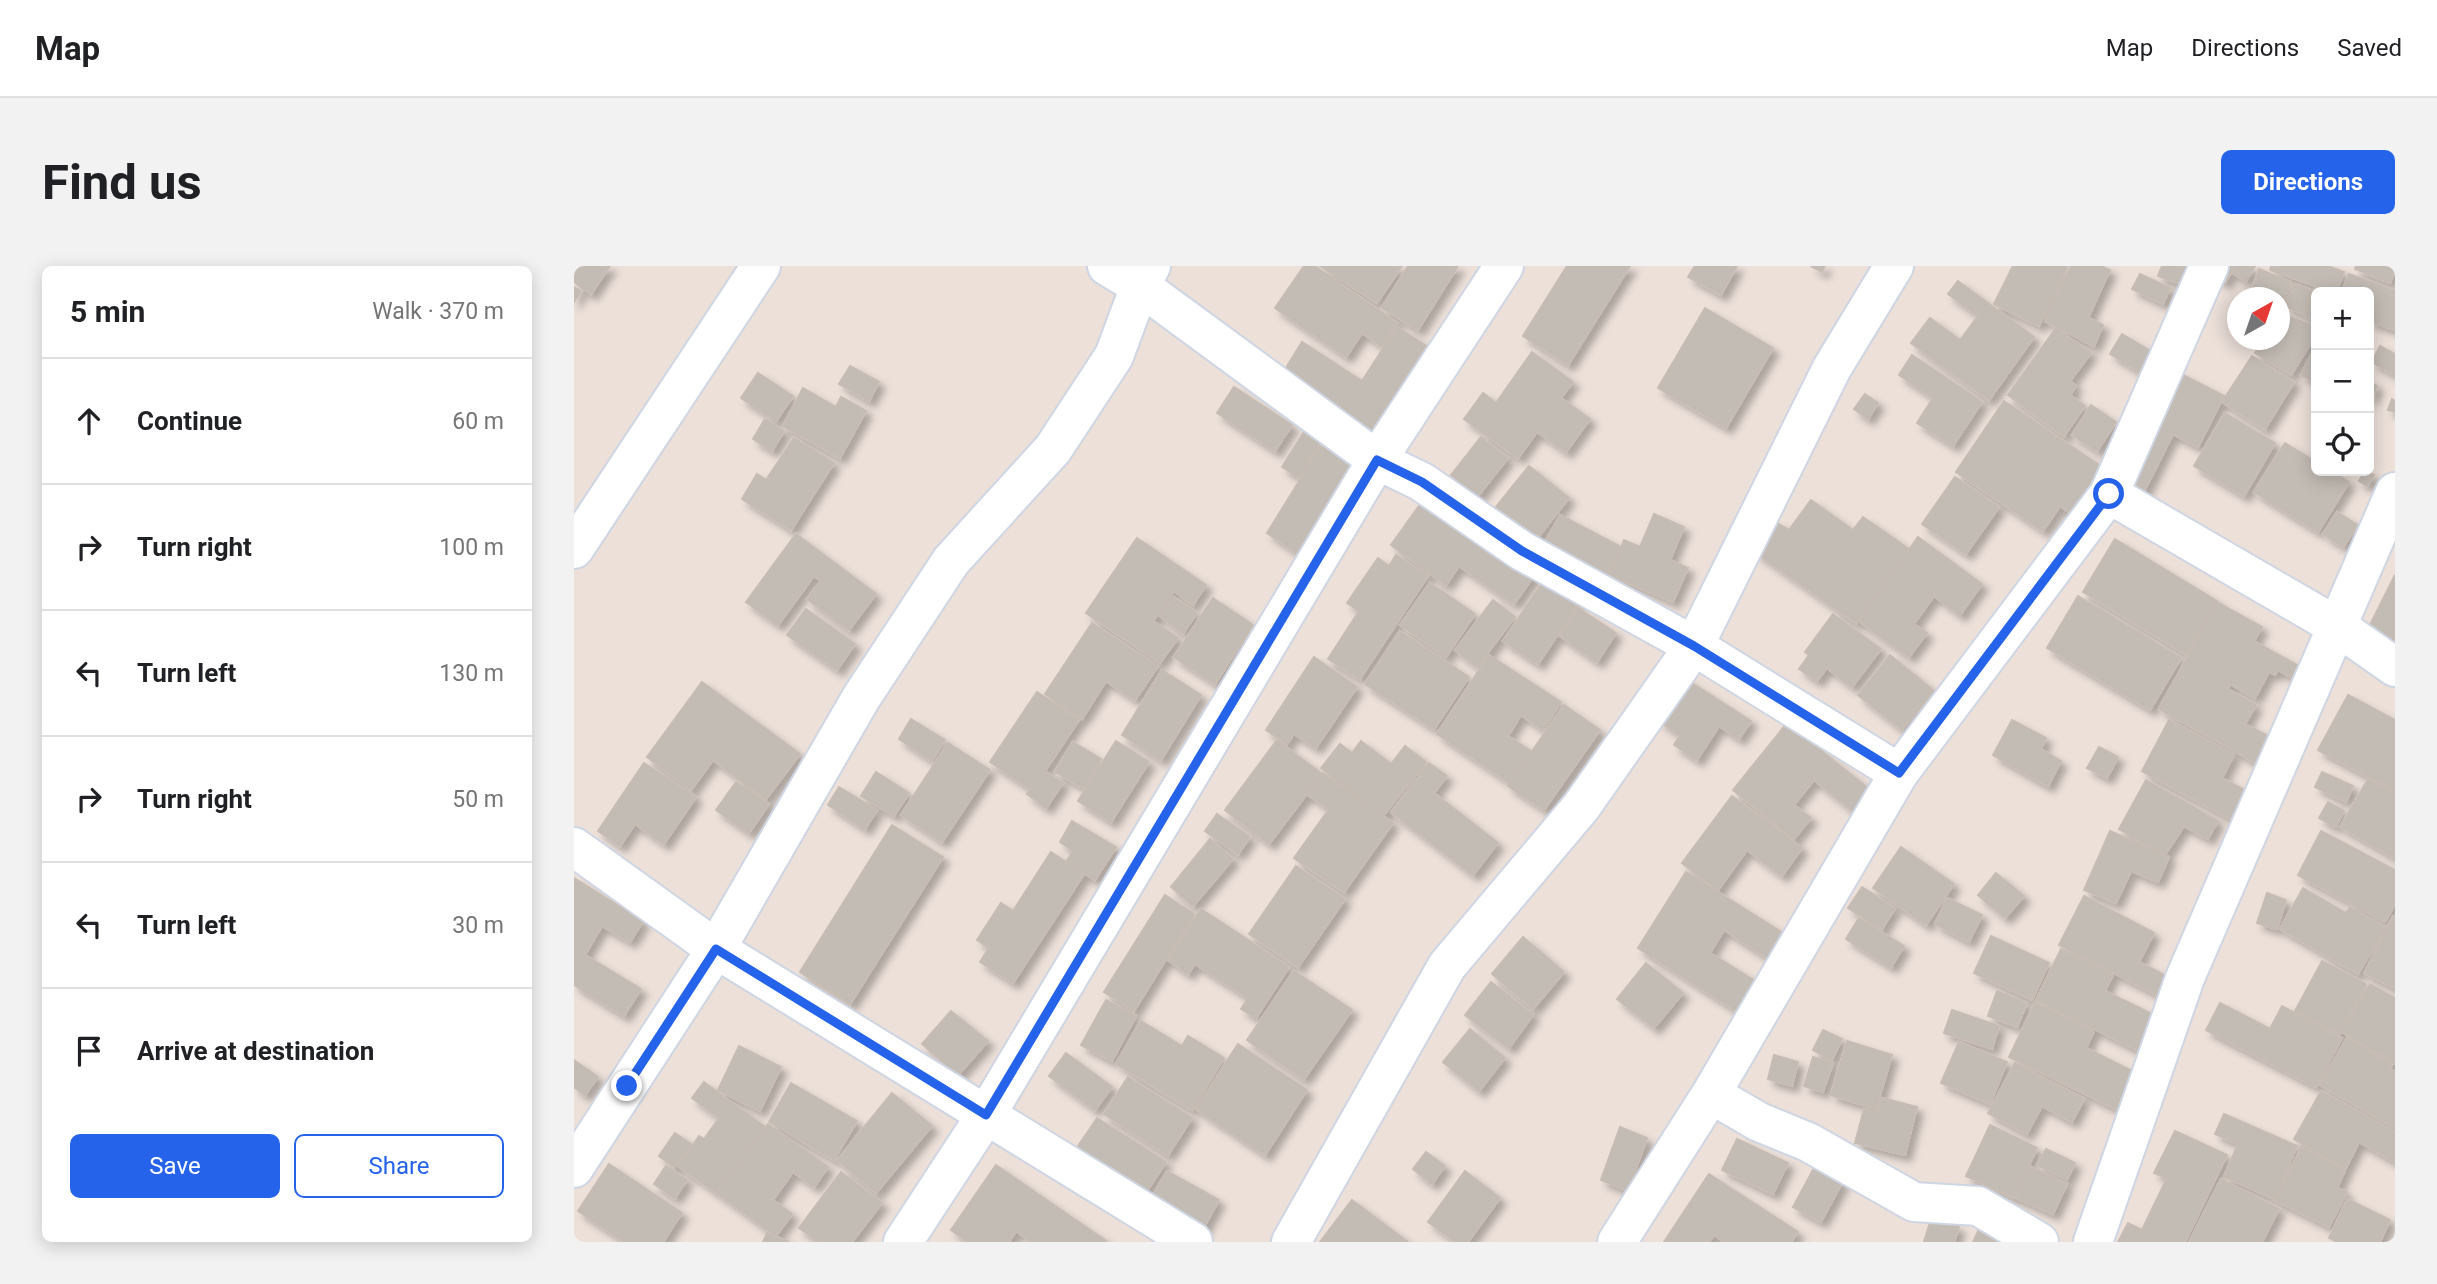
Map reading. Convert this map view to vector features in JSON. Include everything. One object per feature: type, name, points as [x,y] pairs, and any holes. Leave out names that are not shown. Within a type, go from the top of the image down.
[{"type":"street","points":[[574,549],[761,266]]},
{"type":"street","points":[[1107,266],[1145,276],[1377,460],[1422,482],[1522,551],[1694,646],[1899,773]]},
{"type":"street","points":[[903,1242],[986,1115],[1377,460],[1504,266]]},
{"type":"street","points":[[1291,1242],[1447,966],[1581,807],[1694,646],[1832,368],[1894,266]]},
{"type":"street","points":[[1617,1242],[1711,1094],[1899,773],[2109,494],[2209,266]]},
{"type":"street","points":[[574,1168],[716,949],[861,698],[951,561],[1053,449],[1114,355],[1145,276]]},
{"type":"street","points":[[2093,1242],[2185,978],[2395,492]]},
{"type":"street","points":[[2109,494],[2338,627],[2395,667]]},
{"type":"street","points":[[574,847],[716,949],[1193,1242]]},
{"type":"street","points":[[1711,1094],[1759,1122],[1808,1142],[1914,1202],[1978,1206],[2039,1242]]},
{"type":"building","points":[[574,266],[610,266],[591,294],[574,282]]},
{"type":"building","points":[[1304,266],[1315,266],[1397,323],[1381,346],[1362,333],[1346,357],[1275,308]]},
{"type":"building","points":[[1320,266],[1402,266],[1377,303]]},
{"type":"building","points":[[1408,266],[1458,266],[1418,330],[1382,308]]},
{"type":"building","points":[[1567,266],[1630,266],[1568,365],[1523,336]]},
{"type":"building","points":[[1695,266],[1737,266],[1721,295],[1688,277]]},
{"type":"building","points":[[1811,266],[1825,266],[1822,272]]},
{"type":"building","points":[[2013,266],[2068,266],[2039,326],[1994,304]]},
{"type":"building","points":[[2071,266],[2101,266],[2110,270],[2088,318],[2103,325],[2094,346],[2045,321]]},
{"type":"building","points":[[2162,266],[2191,266],[2183,285],[2158,276]]},
{"type":"building","points":[[2219,266],[2235,266],[2225,283],[2213,276]]},
{"type":"building","points":[[2237,266],[2255,266],[2246,281],[2233,273]]},
{"type":"building","points":[[2271,266],[2328,266],[2344,272],[2338,287],[2316,287],[2270,270]]},
{"type":"building","points":[[2356,266],[2395,266],[2395,271],[2390,283],[2355,269]]},
{"type":"building","points":[[2259,269],[2291,282],[2289,287],[2253,287]]},
{"type":"building","points":[[2140,274],[2170,288],[2163,304],[2132,289]]},
{"type":"building","points":[[2349,274],[2395,291],[2395,330],[2374,323],[2374,287],[2344,287]]},
{"type":"building","points":[[1958,281],[2034,337],[1989,400],[1911,343],[1930,318],[1960,340],[1978,316],[1948,294]]},
{"type":"building","points":[[2294,284],[2311,290],[2303,314],[2290,308],[2290,294]]},
{"type":"building","points":[[574,287],[581,291],[574,302]]},
{"type":"building","points":[[2311,300],[2311,318],[2305,316]]},
{"type":"building","points":[[1705,308],[1773,348],[1726,428],[1658,388]]},
{"type":"building","points":[[2290,317],[2311,325],[2311,343],[2291,375],[2255,353],[2257,350],[2290,350]]},
{"type":"building","points":[[1397,327],[1428,347],[1373,431],[1283,373],[1302,342],[1362,381]]},
{"type":"building","points":[[2056,328],[2091,353],[2070,381],[2076,386],[2070,395],[2085,406],[2064,436],[2008,395]]},
{"type":"building","points":[[2122,334],[2156,354],[2143,374],[2110,354]]},
{"type":"building","points":[[2380,346],[2395,354],[2395,375],[2374,363]]},
{"type":"building","points":[[1532,352],[1573,382],[1561,398],[1590,419],[1566,452],[1537,432],[1518,458],[1464,419],[1483,393],[1496,403]]},
{"type":"building","points":[[1912,355],[1982,402],[1953,446],[1917,423],[1933,398],[1899,375]]},
{"type":"building","points":[[2252,356],[2294,382],[2265,429],[2222,402]]},
{"type":"building","points":[[2311,356],[2311,380],[2301,375]]},
{"type":"building","points":[[850,366],[879,382],[869,401],[839,384]]},
{"type":"building","points":[[2177,372],[2224,396],[2198,447],[2173,434],[2142,496],[2119,485]]},
{"type":"building","points":[[758,373],[793,396],[776,421],[741,398]]},
{"type":"building","points":[[1234,387],[1292,425],[1275,451],[1217,413]]},
{"type":"building","points":[[803,388],[836,407],[841,397],[866,411],[840,458],[783,426]]},
{"type":"building","points":[[1865,394],[1878,403],[1868,419],[1854,409]]},
{"type":"building","points":[[2392,399],[2395,401],[2395,412],[2388,410]]},
{"type":"building","points":[[2004,401],[2108,471],[2077,518],[2060,506],[2043,531],[1956,472]]},
{"type":"building","points":[[2091,405],[2116,422],[2097,451],[2072,435]]},
{"type":"building","points":[[2225,413],[2275,443],[2244,496],[2194,466]]},
{"type":"building","points":[[765,419],[784,431],[772,451],[753,439]]},
{"type":"building","points":[[1304,432],[1320,442],[1298,477],[1282,467]]},
{"type":"building","points":[[1481,437],[1508,458],[1478,496],[1451,475]]},
{"type":"building","points":[[794,438],[834,463],[791,530],[742,499],[757,474],[766,480]]},
{"type":"building","points":[[2285,443],[2311,459],[2311,476],[2339,476],[2349,482],[2318,532],[2254,492]]},
{"type":"building","points":[[1321,446],[1355,468],[1300,555],[1267,533]]},
{"type":"building","points":[[1529,466],[1569,498],[1536,540],[1495,508]]},
{"type":"building","points":[[2362,476],[2373,476],[2367,486],[2359,481]]},
{"type":"building","points":[[1955,477],[1999,507],[1966,554],[1922,524]]},
{"type":"building","points":[[1429,492],[1538,570],[1514,604],[1459,566],[1446,585],[1391,545]]},
{"type":"building","points":[[1811,500],[1853,530],[1863,517],[1909,549],[1856,623],[1755,552],[1776,522],[1789,530]]},
{"type":"building","points":[[2337,512],[2358,525],[2343,547],[2323,534]]},
{"type":"building","points":[[1654,514],[1684,527],[1670,560],[1688,568],[1673,602],[1610,575],[1624,540],[1640,547]]},
{"type":"building","points":[[1560,515],[1621,547],[1603,582],[1541,550]]},
{"type":"building","points":[[796,534],[876,594],[849,630],[807,599],[821,581],[814,576],[778,625],[746,602]]},
{"type":"building","points":[[1918,537],[1982,584],[1960,615],[1934,596],[1914,624],[1927,633],[1909,657],[1859,621]]},
{"type":"building","points":[[1137,538],[1206,585],[1193,605],[1174,591],[1153,621],[1178,638],[1160,663],[1086,613]]},
{"type":"building","points":[[2115,539],[2217,601],[2186,654],[2083,592]]},
{"type":"building","points":[[1396,555],[1428,576],[1360,679],[1328,659],[1359,611],[1347,603],[1378,558],[1389,566]]},
{"type":"building","points":[[2395,575],[2395,653],[2364,637]]},
{"type":"building","points":[[1544,580],[1579,603],[1538,664],[1503,641]]},
{"type":"building","points":[[1430,583],[1475,614],[1446,657],[1400,625]]},
{"type":"building","points":[[2078,596],[2181,658],[2150,710],[2047,648]]},
{"type":"building","points":[[1174,597],[1197,613],[1183,633],[1160,616]]},
{"type":"building","points":[[1213,598],[1253,625],[1215,684],[1174,657]]},
{"type":"building","points":[[1493,600],[1515,617],[1477,667],[1455,650]]},
{"type":"building","points":[[2217,602],[2262,627],[2254,641],[2297,665],[2291,677],[2278,670],[2275,675],[2269,672],[2255,698],[2230,684],[2228,689],[2256,705],[2245,724],[2268,736],[2254,762],[2159,709]]},
{"type":"building","points":[[1578,608],[1616,633],[1597,662],[1560,636]]},
{"type":"building","points":[[806,609],[855,644],[837,670],[787,635]]},
{"type":"building","points":[[1833,614],[1881,649],[1852,687],[1827,668],[1817,681],[1799,669],[1809,655],[1805,652]]},
{"type":"building","points":[[1092,623],[1158,666],[1135,700],[1106,681],[1082,719],[1045,694]]},
{"type":"building","points":[[1400,631],[1469,677],[1434,729],[1365,684]]},
{"type":"building","points":[[1489,655],[1561,702],[1543,730],[1521,715],[1508,736],[1531,751],[1510,783],[1437,734]]},
{"type":"building","points":[[1890,655],[1934,691],[1902,730],[1858,695]]},
{"type":"building","points":[[1314,657],[1357,687],[1316,748],[1294,734],[1287,744],[1266,730]]},
{"type":"building","points":[[1162,670],[1201,695],[1161,760],[1122,735]]},
{"type":"building","points":[[1686,679],[1751,721],[1739,739],[1719,726],[1697,760],[1674,745],[1680,735],[1659,721]]},
{"type":"building","points":[[702,682],[800,754],[766,799],[713,760],[691,790],[647,757]]},
{"type":"building","points":[[1037,692],[1079,720],[1045,771],[1063,783],[1046,808],[1027,794],[1030,789],[990,762]]},
{"type":"building","points":[[2348,695],[2395,720],[2395,791],[2318,750]]},
{"type":"building","points":[[1564,705],[1600,730],[1544,810],[1508,786]]},
{"type":"building","points":[[911,719],[945,740],[932,761],[899,739]]},
{"type":"building","points":[[2012,720],[2046,738],[2041,749],[2061,761],[2048,786],[1993,755]]},
{"type":"building","points":[[2169,720],[2234,755],[2222,778],[2259,798],[2244,826],[2142,771]]},
{"type":"building","points":[[1787,723],[1880,798],[1863,819],[1814,780],[1794,805],[1811,818],[1794,839],[1733,790]]},
{"type":"building","points":[[1277,740],[1322,774],[1269,844],[1225,810]]},
{"type":"building","points":[[1116,741],[1149,762],[1111,822],[1078,801]]},
{"type":"building","points":[[1361,741],[1391,764],[1405,746],[1426,762],[1383,816],[1321,768],[1340,744],[1352,753]]},
{"type":"building","points":[[1073,742],[1101,759],[1083,788],[1055,772]]},
{"type":"building","points":[[948,743],[990,770],[942,842],[901,815]]},
{"type":"building","points":[[2099,747],[2118,757],[2107,778],[2087,768]]},
{"type":"building","points":[[644,763],[696,797],[664,844],[635,824],[620,846],[598,831]]},
{"type":"building","points":[[1429,763],[1447,776],[1434,793],[1498,843],[1473,875],[1391,812]]},
{"type":"building","points":[[876,772],[909,793],[894,816],[861,796]]},
{"type":"building","points":[[2322,772],[2353,786],[2346,802],[2315,787]]},
{"type":"building","points":[[1323,773],[1393,823],[1344,892],[1294,858],[1329,809],[1308,795]]},
{"type":"building","points":[[2368,779],[2395,794],[2395,858],[2340,827]]},
{"type":"building","points":[[2146,780],[2218,821],[2208,839],[2184,826],[2165,855],[2119,829]]},
{"type":"building","points":[[736,782],[769,804],[749,833],[716,810]]},
{"type":"building","points":[[839,787],[877,810],[865,829],[828,805]]},
{"type":"building","points":[[1732,796],[1802,848],[1782,876],[1747,850],[1718,890],[1682,863]]},
{"type":"building","points":[[2328,802],[2344,811],[2336,827],[2319,818]]},
{"type":"building","points":[[1217,814],[1250,837],[1238,854],[1205,831]]},
{"type":"building","points":[[1072,821],[1116,847],[1095,880],[1066,862],[1073,851],[1060,842]]},
{"type":"building","points":[[892,825],[943,857],[850,1004],[800,972]]},
{"type":"building","points":[[2110,831],[2169,857],[2158,882],[2131,871],[2116,903],[2084,890]]},
{"type":"building","points":[[2321,831],[2395,870],[2395,904],[2385,922],[2298,875]]},
{"type":"building","points":[[1210,839],[1233,859],[1193,906],[1171,887]]},
{"type":"building","points":[[1901,847],[1954,884],[1926,925],[1873,888]]},
{"type":"building","points":[[1051,852],[1084,874],[1013,983],[980,962],[989,948],[977,940],[1001,903],[1013,911]]},
{"type":"building","points":[[1296,866],[1345,899],[1298,967],[1249,934]]},
{"type":"building","points":[[1686,872],[1786,935],[1771,960],[1724,930],[1710,953],[1757,982],[1738,1012],[1638,948]]},
{"type":"building","points":[[1996,873],[2024,896],[2005,918],[1978,895]]},
{"type":"building","points":[[574,878],[643,921],[630,942],[602,926],[585,955],[641,989],[624,1016],[574,985]]},
{"type":"building","points":[[1862,887],[1895,908],[1882,929],[1848,908]]},
{"type":"building","points":[[2303,888],[2346,913],[2350,907],[2386,927],[2358,974],[2280,929]]},
{"type":"building","points":[[2267,893],[2286,900],[2277,929],[2257,923]]},
{"type":"building","points":[[1165,895],[1194,914],[1134,1011],[1104,992]]},
{"type":"building","points":[[2084,896],[2154,933],[2139,962],[2180,983],[2171,1002],[2059,945]]},
{"type":"building","points":[[1947,898],[1982,915],[1969,942],[1935,924]]},
{"type":"building","points":[[1201,909],[1289,967],[1256,1018],[1241,1009],[1248,998],[1195,964],[1188,974],[1168,960]]},
{"type":"building","points":[[2395,916],[2395,988],[2364,973]]},
{"type":"building","points":[[1859,918],[1904,946],[1891,967],[1846,939]]},
{"type":"building","points":[[1991,936],[2049,963],[2032,1000],[1974,973]]},
{"type":"building","points":[[1523,937],[1564,972],[1533,1009],[1492,974]]},
{"type":"building","points":[[2061,949],[2113,975],[2105,991],[2156,1016],[2139,1051],[2036,1000]]},
{"type":"building","points":[[2322,961],[2366,984],[2340,1034],[2295,1011]]},
{"type":"building","points":[[1646,963],[1683,993],[1654,1028],[1617,999]]},
{"type":"building","points":[[1294,971],[1352,1010],[1304,1079],[1247,1040]]},
{"type":"building","points":[[1491,982],[1533,1015],[1509,1048],[1465,1015]]},
{"type":"building","points":[[2370,984],[2395,998],[2395,1064],[2342,1032]]},
{"type":"building","points":[[1997,991],[2027,1003],[2017,1027],[1988,1016]]},
{"type":"building","points":[[1106,1000],[1136,1016],[1112,1061],[1081,1045]]},
{"type":"building","points":[[2035,1003],[2094,1031],[2086,1048],[2134,1072],[2116,1109],[2009,1057]]},
{"type":"building","points":[[2220,1003],[2270,1029],[2282,1006],[2342,1038],[2316,1087],[2206,1030]]},
{"type":"building","points":[[1952,1010],[1999,1026],[1992,1049],[1944,1033]]},
{"type":"building","points":[[951,1011],[988,1041],[958,1075],[922,1044]]},
{"type":"building","points":[[1141,1021],[1182,1046],[1188,1036],[1224,1058],[1192,1110],[1116,1064]]},
{"type":"building","points":[[1470,1029],[1505,1058],[1479,1091],[1443,1062]]},
{"type":"building","points":[[1823,1030],[1842,1039],[1832,1060],[1813,1050]]},
{"type":"building","points":[[2347,1038],[2392,1065],[2390,1069],[2395,1072],[2395,1128],[2320,1085]]},
{"type":"building","points":[[1847,1041],[1892,1055],[1876,1109],[1831,1095]]},
{"type":"building","points":[[1959,1042],[2007,1062],[1990,1104],[1941,1083]]},
{"type":"building","points":[[1238,1044],[1307,1090],[1265,1155],[1196,1109]]},
{"type":"building","points":[[739,1046],[781,1067],[760,1111],[718,1090]]},
{"type":"building","points":[[1066,1053],[1112,1087],[1095,1110],[1049,1076]]},
{"type":"building","points":[[1774,1055],[1798,1062],[1792,1086],[1768,1079]]},
{"type":"building","points":[[1813,1057],[1833,1063],[1823,1092],[1804,1086]]},
{"type":"building","points":[[574,1060],[598,1077],[585,1095],[574,1087]]},
{"type":"building","points":[[2015,1063],[2084,1099],[2072,1122],[2042,1106],[2027,1134],[1988,1113]]},
{"type":"building","points":[[1128,1077],[1192,1118],[1168,1155],[1104,1114]]},
{"type":"building","points":[[704,1082],[765,1127],[717,1193],[678,1166],[699,1136],[704,1139],[719,1118],[692,1098]]},
{"type":"building","points":[[791,1083],[857,1121],[834,1160],[769,1122]]},
{"type":"building","points":[[2321,1091],[2395,1132],[2395,1162],[2359,1142],[2346,1168],[2294,1139]]},
{"type":"building","points":[[892,1093],[932,1126],[876,1193],[837,1160]]},
{"type":"building","points":[[1882,1098],[1917,1107],[1905,1155],[1855,1143],[1864,1109],[1878,1113]]},
{"type":"building","points":[[2224,1114],[2297,1146],[2275,1199],[2224,1177],[2238,1144],[2215,1134]]},
{"type":"building","points":[[1097,1118],[1166,1162],[1137,1206],[1068,1161]]},
{"type":"building","points":[[768,1124],[828,1167],[814,1187],[793,1172],[773,1200],[792,1214],[776,1236],[717,1193]]},
{"type":"building","points":[[1990,1125],[2037,1148],[2014,1198],[1966,1176]]},
{"type":"building","points":[[1620,1127],[1647,1138],[1628,1191],[1601,1180]]},
{"type":"building","points":[[2175,1131],[2227,1155],[2185,1242],[2118,1242],[2128,1223],[2142,1230],[2167,1178],[2154,1173]]},
{"type":"building","points":[[675,1133],[691,1144],[674,1167],[659,1156]]},
{"type":"building","points":[[1737,1139],[1788,1163],[1773,1194],[1722,1170]]},
{"type":"building","points":[[2301,1148],[2345,1170],[2337,1188],[2347,1192],[2329,1227],[2275,1200]]},
{"type":"building","points":[[2046,1149],[2075,1163],[2067,1180],[2037,1165]]},
{"type":"building","points":[[1426,1152],[1445,1166],[1432,1184],[1413,1169]]},
{"type":"building","points":[[609,1164],[682,1213],[663,1242],[625,1242],[578,1211]]},
{"type":"building","points":[[996,1165],[1106,1241],[1031,1242],[1016,1231],[1009,1242],[968,1242],[951,1230]]},
{"type":"building","points":[[666,1166],[687,1180],[675,1198],[654,1184]]},
{"type":"building","points":[[1815,1166],[1843,1181],[1821,1222],[1793,1207]]},
{"type":"building","points":[[2029,1166],[2067,1184],[2053,1214],[2014,1197]]},
{"type":"building","points":[[1167,1171],[1219,1200],[1198,1238],[1146,1208]]},
{"type":"building","points":[[1465,1171],[1500,1198],[1468,1242],[1456,1242],[1428,1222]]},
{"type":"building","points":[[841,1172],[882,1203],[852,1242],[819,1242],[799,1228]]},
{"type":"building","points":[[1709,1174],[1798,1232],[1791,1242],[1725,1242],[1714,1235],[1709,1242],[1664,1242]]},
{"type":"building","points":[[2221,1179],[2279,1209],[2262,1242],[2189,1242]]},
{"type":"building","points":[[2347,1199],[2390,1220],[2380,1242],[2338,1242],[2329,1238]]},
{"type":"building","points":[[1352,1200],[1408,1242],[1320,1242]]},
{"type":"building","points":[[1931,1219],[1959,1227],[1954,1242],[1924,1242]]},
{"type":"building","points":[[1978,1231],[2000,1242],[1973,1242]]},
{"type":"building","points":[[767,1233],[789,1242],[763,1242]]},
{"type":"route","points":[[627,1086],[716,949],[986,1115],[1377,460],[1422,482],[1522,551],[1694,646],[1899,773],[2109,494]]}]
